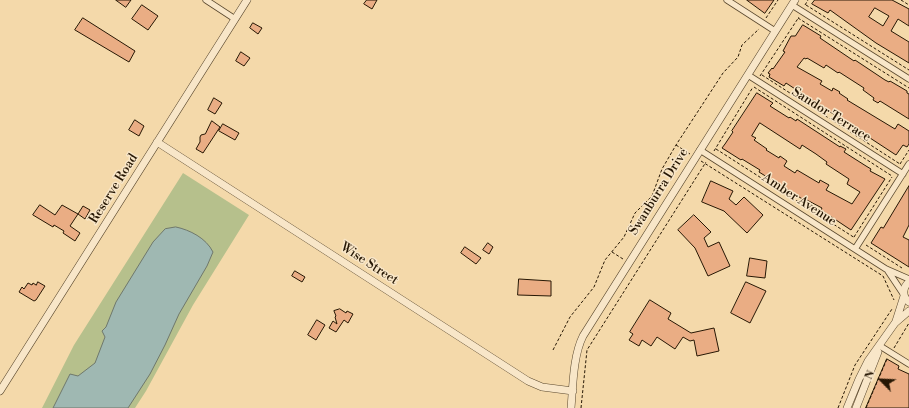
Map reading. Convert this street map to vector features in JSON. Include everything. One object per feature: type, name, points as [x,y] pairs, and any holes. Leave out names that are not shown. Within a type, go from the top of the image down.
[{"type":"street","points":[[206,0],[235,18]]},
{"type":"street","name":"Reserve Road","points":[[0,391],[247,0]]},
{"type":"street","points":[[729,1],[775,31]]},
{"type":"street","points":[[794,2],[909,79]]},
{"type":"street","name":"Swanburra Drive","points":[[571,408],[577,351],[583,336],[794,2]]},
{"type":"street","name":"Sandor Terrace","points":[[748,75],[903,174]]},
{"type":"street","name":"Wise Street","points":[[158,142],[528,381],[542,387],[573,391]]},
{"type":"street","name":"Amber Avenue","points":[[700,150],[886,269],[909,281]]},
{"type":"street","points":[[855,249],[909,164]]},
{"type":"street","name":"Amber Avenue","points":[[886,269],[904,296]]},
{"type":"street","points":[[847,408],[863,370],[895,323],[904,296],[904,288],[909,281]]},
{"type":"street","points":[[904,296],[909,302]]},
{"type":"street","points":[[895,323],[909,311]]},
{"type":"street","points":[[880,346],[909,364]]},
{"type":"street","points":[[856,408],[880,346]]},
{"type":"path","points":[[554,350],[570,317],[594,287],[605,260],[624,237],[635,213],[652,196],[662,169],[676,145],[723,72],[735,60],[742,45],[757,31],[778,0]]},
{"type":"path","points":[[901,0],[909,5]]},
{"type":"path","points":[[805,5],[909,70]]},
{"type":"path","points":[[798,18],[909,88]]},
{"type":"path","points":[[761,75],[900,164],[909,150]]},
{"type":"path","points":[[754,87],[892,176]]},
{"type":"path","points":[[715,148],[860,241]]},
{"type":"path","points":[[581,408],[587,350],[705,164],[883,276],[896,303]]},
{"type":"path","points":[[854,237],[896,169]]},
{"type":"path","points":[[886,318],[893,308]]},
{"type":"path","points":[[866,408],[887,358],[909,323]]},
{"type":"green space","points":[[183,173],[249,215],[193,305],[146,391],[135,408],[42,408],[74,345]]},
{"type":"water","points":[[176,227],[197,235],[210,247],[213,252],[207,266],[179,314],[150,374],[128,408],[53,408],[70,374],[78,376],[95,363],[105,337],[102,331],[106,327],[116,302],[153,242],[165,229]]},
{"type":"building","points":[[116,0],[131,0],[126,7]]},
{"type":"building","points":[[367,0],[377,0],[372,9],[364,4]]},
{"type":"building","points":[[747,0],[774,0],[765,13]]},
{"type":"building","points":[[815,0],[892,0],[909,9],[909,26],[898,19],[891,31],[909,42],[909,63],[876,43],[830,10],[828,13],[812,4]],"holes":[[[875,8],[889,16],[883,26],[869,17]]]},
{"type":"building","points":[[142,5],[158,16],[148,30],[132,19]]},
{"type":"building","points":[[83,18],[135,51],[129,62],[75,30]]},
{"type":"building","points":[[253,23],[262,28],[258,34],[250,28]]},
{"type":"building","points":[[803,25],[821,36],[820,38],[854,61],[855,60],[885,80],[890,81],[907,91],[909,94],[909,119],[880,101],[878,103],[873,100],[874,98],[863,90],[864,88],[826,65],[824,68],[807,58],[804,58],[797,67],[822,81],[820,84],[832,91],[833,88],[840,92],[839,93],[848,99],[847,100],[895,129],[898,124],[909,131],[909,144],[907,147],[903,145],[896,155],[786,83],[784,86],[769,77],[770,74],[768,73],[772,68],[773,69],[785,52],[783,51],[791,36],[795,36]]},
{"type":"building","points":[[241,52],[250,58],[244,66],[236,61]]},
{"type":"building","points":[[757,93],[773,103],[770,106],[789,118],[790,117],[796,121],[797,119],[840,147],[846,149],[844,152],[871,169],[870,171],[885,179],[851,230],[821,210],[822,208],[805,199],[804,200],[759,172],[760,170],[722,148],[733,132],[732,131]],"holes":[[[760,123],[800,149],[802,145],[827,162],[826,164],[849,179],[847,184],[860,192],[852,204],[826,190],[829,185],[820,180],[819,183],[797,170],[795,173],[784,166],[787,161],[766,150],[767,149],[754,140],[756,138],[752,136]]]},
{"type":"building","points":[[214,98],[222,103],[215,114],[208,110]]},
{"type":"building","points":[[135,120],[144,126],[139,136],[129,130]]},
{"type":"building","points":[[212,121],[220,127],[203,153],[196,149],[200,142],[201,135],[205,134]]},
{"type":"building","points":[[223,124],[239,133],[235,140],[219,131]]},
{"type":"building","points":[[711,181],[733,191],[729,199],[736,205],[744,197],[763,215],[747,233],[724,211],[702,202]]},
{"type":"building","points":[[909,186],[909,225],[903,237],[909,240],[909,267],[871,243],[881,227],[883,228]]},
{"type":"building","points":[[40,205],[55,215],[62,205],[78,214],[70,226],[80,233],[75,241],[63,233],[64,231],[54,225],[53,227],[33,215]]},
{"type":"building","points":[[83,206],[90,210],[85,219],[78,214]]},
{"type":"building","points":[[694,215],[711,232],[704,238],[708,247],[719,242],[730,266],[708,276],[695,248],[678,230]]},
{"type":"building","points":[[488,243],[493,247],[489,254],[483,250]]},
{"type":"building","points":[[465,247],[481,258],[476,264],[461,253]]},
{"type":"building","points":[[750,258],[767,261],[765,278],[747,276]]},
{"type":"building","points":[[295,271],[305,277],[302,282],[292,276]]},
{"type":"building","points":[[519,279],[551,281],[551,296],[518,295]]},
{"type":"building","points":[[38,282],[45,286],[36,300],[34,301],[19,292],[22,287],[24,289],[28,283],[32,285],[33,283],[36,285]]},
{"type":"building","points":[[746,282],[766,291],[750,323],[731,313]]},
{"type":"building","points":[[650,300],[671,313],[668,319],[691,333],[714,328],[719,351],[697,356],[694,340],[690,341],[683,337],[675,349],[657,337],[651,346],[642,340],[639,346],[629,340],[633,334],[630,332]]},
{"type":"building","points":[[340,309],[346,313],[347,311],[353,314],[348,323],[344,320],[336,332],[329,328],[333,321],[337,324],[334,311]]},
{"type":"building","points":[[317,320],[325,325],[316,340],[308,335]]},
{"type":"building","points":[[887,359],[899,366],[898,369],[909,374],[909,408],[866,408]]}]
